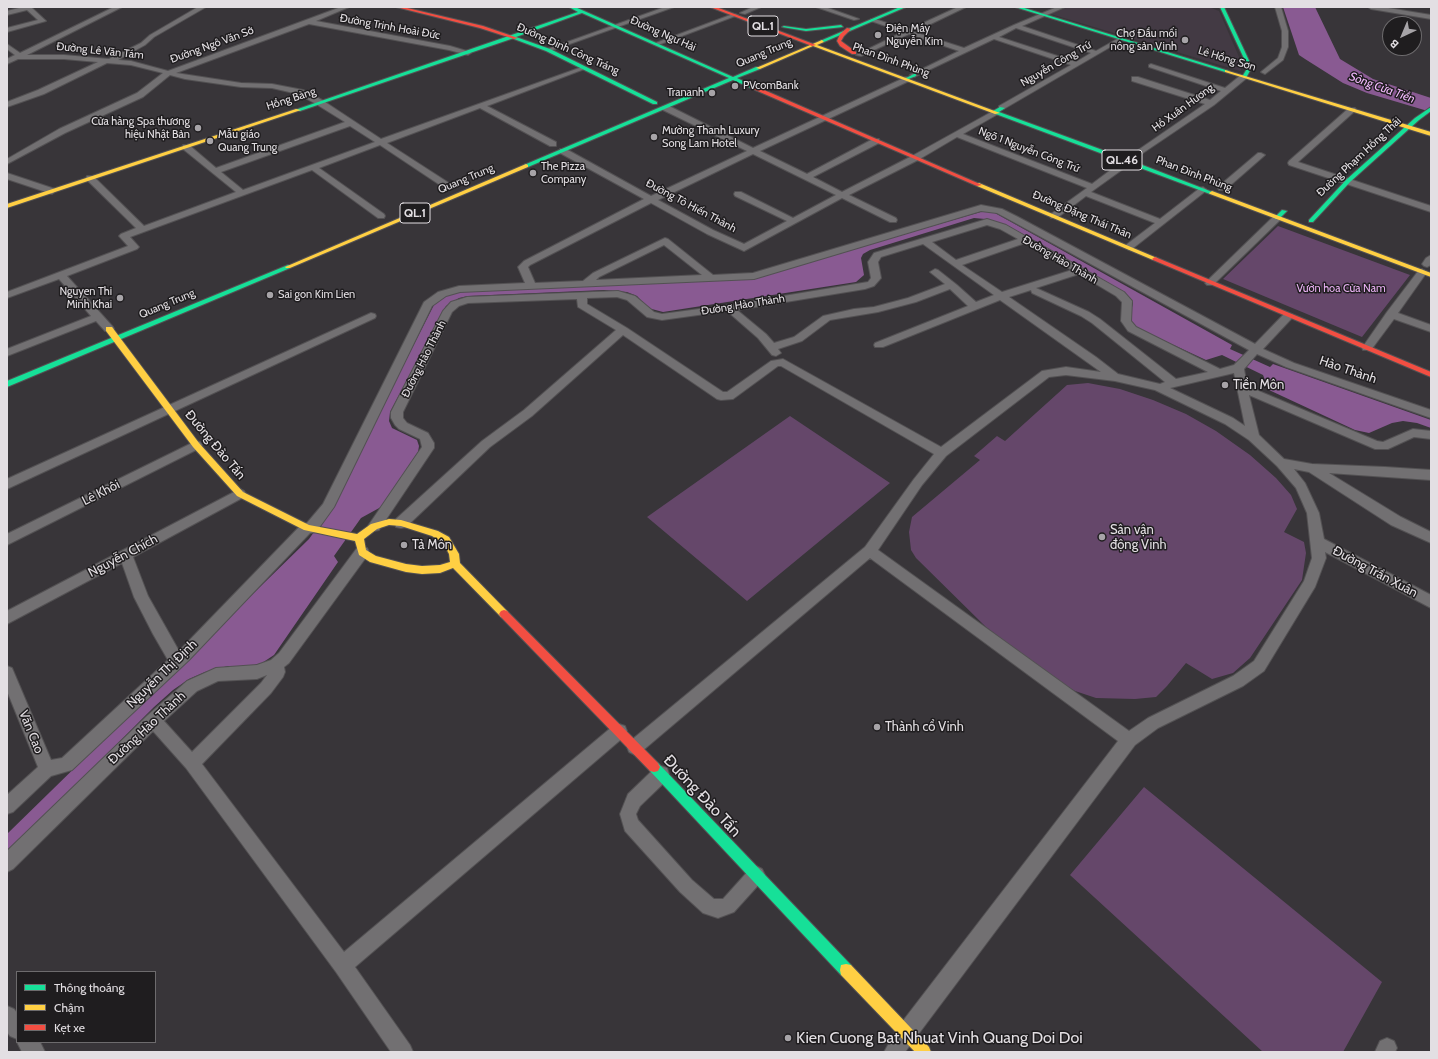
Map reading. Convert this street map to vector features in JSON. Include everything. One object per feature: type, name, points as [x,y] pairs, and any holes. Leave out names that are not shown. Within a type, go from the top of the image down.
[{"type":"main road","name":"Đường Đinh Công Tráng","points":[[398,7],[481,27],[514,37],[548,50],[666,108]]},
{"type":"main road","name":"Đường Ngư Hải","points":[[571,7],[724,74]]},
{"type":"main road","name":"QL.1","points":[[712,7],[739,14],[813,41]]},
{"type":"main road","name":"QL.1","points":[[727,7],[739,14]]},
{"type":"main road","points":[[813,41],[840,26],[886,7]]},
{"type":"main road","points":[[813,41],[850,29],[904,7]]},
{"type":"main road","name":"Lê Hồng Sơn","points":[[1017,7],[1431,134]]},
{"type":"main road","points":[[1222,7],[1250,67],[1269,73]]},
{"type":"main road","name":"Hồng Bàng","points":[[7,206],[468,53],[582,12]]},
{"type":"main road","points":[[850,29],[840,26],[806,30],[779,29],[784,39],[785,49],[853,55]]},
{"type":"main road","points":[[850,29],[842,35],[839,41],[853,55]]},
{"type":"main road","name":"Quang Trung","points":[[539,150],[785,49],[813,41]]},
{"type":"main road","name":"Phan Đình Phùng","points":[[813,41],[1130,159],[1203,190],[1280,214],[1428,267]]},
{"type":"main road","name":"Quang Trung","points":[[7,384],[666,108],[734,78],[785,49]]},
{"type":"main road","points":[[1244,77],[1250,67]]},
{"type":"main road","name":"Đường Đặng Thái Thân","points":[[724,74],[825,117],[915,158],[1431,375]]},
{"type":"main road","name":"Đường Phạm Hồng Thái","points":[[1311,221],[1348,181],[1408,127],[1413,118],[1428,111]]},
{"type":"main road","points":[[1413,118],[1431,123]]},
{"type":"main road","points":[[560,141],[563,151]]},
{"type":"main road","name":"Phan Đình Phùng","points":[[1130,159],[1222,188],[1280,214],[1311,221],[1428,267]]},
{"type":"main road","points":[[275,260],[285,268]]},
{"type":"main road","name":"Đường Đào Tấn","points":[[109,329],[196,445],[240,494],[311,528],[358,542],[372,559],[406,568],[422,570],[440,569],[455,564]]},
{"type":"main road","name":"Đường Đào Tấn","points":[[358,542],[374,526],[389,522],[401,523],[435,533],[446,540],[454,554],[455,564],[661,774],[924,1052]]},
{"type":"street","points":[[7,13],[28,7],[44,21],[7,30]]},
{"type":"street","points":[[7,62],[119,7]]},
{"type":"street","points":[[7,105],[46,89],[143,44],[152,36],[203,7]]},
{"type":"street","name":"Đường Ngô Văn Sở","points":[[7,162],[62,131],[140,95],[168,73],[309,22],[346,7]]},
{"type":"street","points":[[548,50],[670,7]]},
{"type":"street","points":[[656,44],[758,7]]},
{"type":"street","points":[[819,7],[856,19]]},
{"type":"street","points":[[853,55],[963,7]]},
{"type":"street","points":[[531,286],[523,267],[525,264],[652,199],[752,151],[1016,26],[1062,7]]},
{"type":"street","points":[[1269,73],[1282,59],[1285,47],[1285,31],[1278,7]]},
{"type":"street","points":[[1371,7],[1431,17]]},
{"type":"street","points":[[873,20],[965,51]]},
{"type":"street","name":"Đường Trịnh Hoài Đức","points":[[309,22],[450,48],[468,53]]},
{"type":"street","points":[[1016,26],[1097,53]]},
{"type":"street","points":[[994,37],[1076,64]]},
{"type":"street","name":"Nguyễn Công Trứ","points":[[915,158],[1121,39]]},
{"type":"street","points":[[7,46],[19,57]]},
{"type":"street","name":"Đường Lê Văn Tám","points":[[19,57],[64,57],[131,63],[168,73],[242,85],[272,86],[300,92],[319,102],[449,187]]},
{"type":"street","points":[[1151,66],[1227,90]]},
{"type":"street","points":[[7,295],[134,247],[124,236],[584,68]]},
{"type":"street","name":"Hồ Xuân Hương","points":[[1054,216],[1130,159],[1211,103],[1244,77]]},
{"type":"street","points":[[1135,79],[1211,103]]},
{"type":"street","points":[[481,106],[560,141]]},
{"type":"street","points":[[666,108],[893,220]]},
{"type":"street","points":[[1352,110],[1292,163],[1431,209]]},
{"type":"street","points":[[215,171],[351,123]]},
{"type":"street","name":"Ngõ 1 Nguyễn Công Trứ","points":[[958,134],[1093,187]]},
{"type":"street","points":[[808,177],[876,141]]},
{"type":"street","points":[[186,147],[242,193]]},
{"type":"street","name":"Đường Tô Hiến Thành","points":[[563,151],[710,232],[744,248],[842,195],[915,158]]},
{"type":"street","points":[[1222,188],[1261,155]]},
{"type":"street","points":[[313,167],[380,216]]},
{"type":"street","points":[[7,176],[52,191]]},
{"type":"street","points":[[90,178],[142,229]]},
{"type":"street","points":[[1129,247],[1203,190]]},
{"type":"street","points":[[1085,193],[1161,222]]},
{"type":"street","points":[[738,194],[793,221]]},
{"type":"street","name":"Hào Thành","points":[[710,278],[744,277],[759,274],[974,210],[986,208],[1015,219],[1253,353],[1431,414]]},
{"type":"street","points":[[1210,283],[1280,214]]},
{"type":"street","name":"Đường Hào Thành","points":[[374,526],[428,448],[428,444],[424,436],[398,422],[397,412],[451,308],[466,300],[618,294],[626,295],[636,301],[649,314],[658,317],[729,308],[871,284],[876,278],[873,262],[877,255],[987,222],[1003,227],[1126,298],[1128,303],[1126,321],[1132,329],[1219,373]]},
{"type":"street","points":[[586,283],[596,275],[665,240],[710,278]]},
{"type":"street","points":[[924,240],[955,264],[1087,355],[1115,377]]},
{"type":"street","points":[[955,264],[1025,240]]},
{"type":"street","points":[[1367,348],[1391,314],[1428,267]]},
{"type":"street","points":[[879,345],[1001,296],[1080,271]]},
{"type":"street","points":[[935,272],[974,306]]},
{"type":"street","points":[[61,275],[109,329]]},
{"type":"street","name":"Nguyễn Thị Định","points":[[47,769],[66,765],[177,661],[311,528],[328,507],[428,304],[436,297],[454,290],[710,278]]},
{"type":"street","points":[[771,347],[798,339],[827,318],[854,312],[874,310],[912,300],[942,288],[949,286],[954,287]]},
{"type":"street","points":[[1035,291],[1085,314],[1096,321],[1172,383]]},
{"type":"street","points":[[582,295],[582,305],[623,330],[723,396],[729,396],[775,363],[785,363],[942,453]]},
{"type":"street","points":[[729,308],[762,336],[780,362]]},
{"type":"street","points":[[1391,314],[1431,329]]},
{"type":"street","points":[[7,484],[371,316]]},
{"type":"street","points":[[1158,387],[1238,368],[1288,316]]},
{"type":"street","points":[[7,353],[97,317]]},
{"type":"street","points":[[401,523],[486,444],[528,413],[623,330]]},
{"type":"street","points":[[1238,368],[1253,437]]},
{"type":"street","points":[[635,747],[870,551],[918,482],[942,453],[1046,374],[1066,371],[1115,377],[1158,387],[1229,421],[1253,437],[1281,463],[1300,486],[1313,513],[1319,558],[1310,583],[1259,666],[1238,681],[1153,723],[1129,740],[906,1032],[894,1052]]},
{"type":"street","points":[[1243,388],[1375,445],[1384,446],[1413,434],[1431,435]]},
{"type":"street","name":"Lê Khôi","points":[[7,540],[196,445]]},
{"type":"street","points":[[1281,463],[1312,468],[1385,471],[1431,475]]},
{"type":"street","points":[[1312,468],[1365,502],[1431,538]]},
{"type":"street","name":"Nguyễn Chích","points":[[7,618],[240,494]]},
{"type":"street","points":[[192,763],[266,688],[278,672],[276,666],[284,658],[358,542]]},
{"type":"street","name":"Đường Trần Xuân","points":[[1318,542],[1431,602]]},
{"type":"street","points":[[870,551],[1129,740]]},
{"type":"street","points":[[126,555],[141,597],[158,630],[177,661]]},
{"type":"street","name":"Đường Hào Thành","points":[[7,863],[180,695],[205,679],[230,673],[257,672],[276,666]]},
{"type":"street","name":"Văn Cao","points":[[7,673],[47,769]]},
{"type":"street","points":[[153,720],[192,763],[343,965],[403,1052]]},
{"type":"street","points":[[343,965],[619,731]]},
{"type":"street","points":[[7,806],[47,769]]},
{"type":"street","points":[[661,774],[634,800],[628,814],[631,825],[686,886],[709,906],[718,909],[728,906],[756,875]]},
{"type":"street","points":[[7,1016],[16,1028]]},
{"type":"street","points":[[28,1043],[35,1052]]},
{"type":"shaded area","name":"Chợ Đầu mối nông sản Vinh","points":[[1068,7],[1209,7],[1219,11],[1243,66],[1240,71],[1051,14]]},
{"type":"green space","name":"Vườn hoa Cửa Nam","points":[[1278,226],[1410,275],[1362,337],[1223,279]]},
{"type":"green space","name":"Sân vận động Vinh","points":[[1088,383],[1120,389],[1153,400],[1186,414],[1216,431],[1250,455],[1276,478],[1291,495],[1297,509],[1284,532],[1304,542],[1306,553],[1302,580],[1250,658],[1233,673],[1212,679],[1186,663],[1156,697],[1135,699],[1096,698],[1075,691],[1051,677],[986,627],[916,558],[911,550],[909,532],[912,517],[980,460],[974,456],[997,436],[1005,441],[1067,385]]},
{"type":"green space","points":[[790,416],[890,483],[747,601],[647,517]]},
{"type":"green space","points":[[1144,787],[1382,982],[1343,1052],[1263,1052],[1070,875]]},
{"type":"water","name":"Sông Cửa Tiền","points":[[1283,7],[1315,7],[1340,59],[1373,79],[1431,98],[1431,112],[1367,93],[1343,83],[1299,55]]},
{"type":"water","points":[[984,211],[995,213],[1232,345],[1230,349],[1270,367],[1273,364],[1431,420],[1431,428],[1417,423],[1403,421],[1392,423],[1369,433],[1355,430],[1269,390],[1263,375],[1222,355],[1206,360],[1137,328],[1131,323],[1130,316],[1133,303],[1124,292],[1008,226],[985,219],[974,218],[870,250],[863,254],[861,258],[864,275],[856,282],[663,312],[648,308],[637,296],[627,292],[604,290],[468,296],[459,298],[446,306],[390,412],[389,421],[392,428],[417,440],[419,446],[418,452],[381,507],[361,518],[334,556],[338,562],[274,655],[262,663],[250,666],[228,666],[205,672],[189,679],[173,690],[154,707],[7,854],[7,834],[309,539],[329,511],[435,303],[441,298],[460,290],[754,278]]},
{"type":"traffic: fast","points":[[571,7],[755,88]]},
{"type":"traffic: fast","points":[[822,41],[904,7]]},
{"type":"traffic: fast","points":[[1017,7],[1227,71]]},
{"type":"traffic: fast","points":[[1222,7],[1250,67],[1244,77]]},
{"type":"traffic: fast","points":[[298,110],[418,70],[582,12]]},
{"type":"traffic: fast","points":[[784,27],[806,30],[841,26]]},
{"type":"traffic: fast","points":[[516,38],[548,50],[655,103]]},
{"type":"traffic: fast","points":[[526,166],[758,68]]},
{"type":"traffic: fast","points":[[906,79],[914,75]]},
{"type":"traffic: fast","points":[[995,112],[1002,108]]},
{"type":"traffic: fast","points":[[1311,221],[1348,181],[1417,119],[1431,109]]},
{"type":"traffic: fast","points":[[997,113],[1212,193]]},
{"type":"traffic: fast","points":[[1127,162],[1134,157]]},
{"type":"traffic: fast","points":[[1277,218],[1284,211]]},
{"type":"traffic: fast","points":[[7,384],[288,267]]},
{"type":"traffic: fast","points":[[654,767],[846,970]]},
{"type":"traffic: slow","points":[[758,68],[822,41]]},
{"type":"traffic: slow","points":[[814,45],[997,113]]},
{"type":"traffic: slow","points":[[1227,71],[1431,134]]},
{"type":"traffic: slow","points":[[7,206],[298,110]]},
{"type":"traffic: slow","points":[[288,267],[526,166]]},
{"type":"traffic: slow","points":[[979,185],[1155,259]]},
{"type":"traffic: slow","points":[[1212,193],[1431,275]]},
{"type":"traffic: slow","points":[[109,329],[196,445],[240,494],[307,528],[359,538]]},
{"type":"traffic: slow","points":[[359,538],[374,526],[389,522],[401,523],[435,533],[446,540],[454,554],[455,564],[504,614]]},
{"type":"traffic: slow","points":[[359,538],[362,552],[373,559],[406,568],[422,570],[440,569],[455,564]]},
{"type":"traffic: slow","points":[[846,970],[924,1052]]},
{"type":"traffic: jam","points":[[398,7],[481,27],[516,38]]},
{"type":"traffic: jam","points":[[712,7],[814,45]]},
{"type":"traffic: jam","points":[[849,29],[842,35],[839,41],[842,45],[854,53]]},
{"type":"traffic: jam","points":[[755,88],[979,185]]},
{"type":"traffic: jam","points":[[1155,259],[1431,375]]},
{"type":"traffic: jam","points":[[504,614],[654,767]]},
{"type":"place","name":"Điện Máy Nguyễn Kim","points":[[878,35]]},
{"type":"place","name":"Chợ Đầu mối nông sản Vinh","points":[[1185,40]]},
{"type":"place","name":"PVcomBank","points":[[735,86]]},
{"type":"place","name":"Trananh","points":[[712,93]]},
{"type":"place","name":"Cửa hàng Spa thương hiệu Nhật Bản","points":[[198,128]]},
{"type":"place","name":"Mường Thanh Luxury Song Lam Hotel","points":[[654,137]]},
{"type":"place","name":"Mẫu giáo Quang Trung","points":[[210,141]]},
{"type":"place","name":"The Pizza Company","points":[[533,173]]},
{"type":"place","name":"Sai gon Kim Lien","points":[[270,295]]},
{"type":"place","name":"Nguyen Thi Minh Khai","points":[[120,298]]},
{"type":"place","name":"Tiền Môn","points":[[1225,385]]},
{"type":"place","name":"Sân vận động Vinh","points":[[1102,537]]},
{"type":"place","name":"Tả Môn","points":[[404,545]]},
{"type":"place","name":"Thành cổ Vinh","points":[[877,727]]},
{"type":"place","name":"Kien Cuong Bat Nhuat Vinh Quang Doi Doi","points":[[788,1038]]}]
